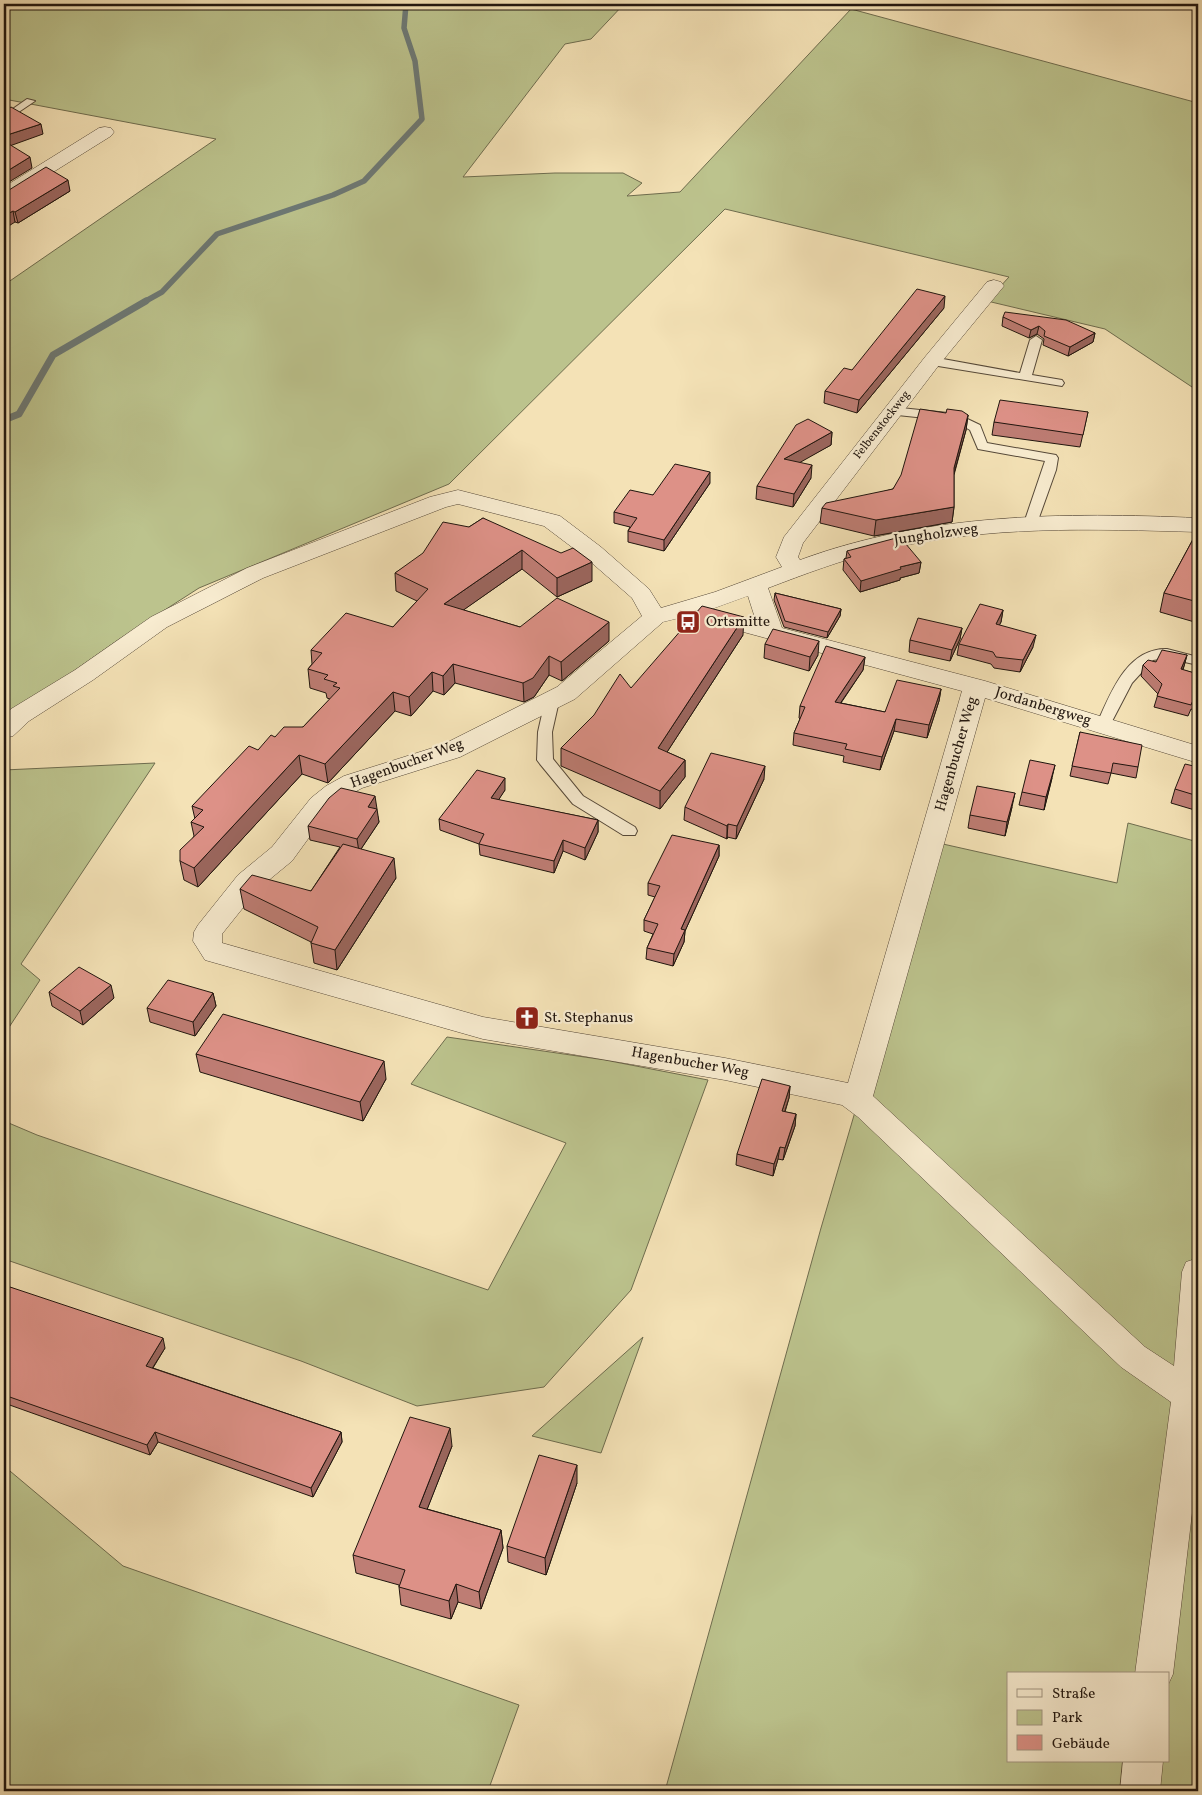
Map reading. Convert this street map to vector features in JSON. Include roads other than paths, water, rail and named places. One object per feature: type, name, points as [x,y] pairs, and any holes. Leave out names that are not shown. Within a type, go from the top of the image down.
[{"type":"street","points":[[4,195],[106,132]]},
{"type":"street","name":"Felbenstockweg","points":[[795,570],[787,557],[792,542],[892,411],[994,286]]},
{"type":"street","points":[[4,730],[20,715],[84,675],[158,622],[255,573],[438,502],[458,497],[552,521],[593,552],[641,594],[655,617]]},
{"type":"street","name":"Jungholzweg","points":[[655,617],[688,611],[755,584],[834,556],[911,535],[1031,523],[1198,525]]},
{"type":"street","points":[[755,584],[772,632]]},
{"type":"street","name":"Jordanbergweg","points":[[688,611],[976,687],[1198,754]]},
{"type":"street","name":"Hagenbucher Weg","points":[[655,617],[581,681],[552,701],[451,751],[353,782],[334,792],[320,804],[282,854],[248,882],[208,932],[206,940],[208,948],[216,953],[483,1028],[725,1069],[851,1095],[861,1090],[976,687]]},
{"type":"street","points":[[851,1095],[869,1109],[1133,1357],[1189,1395]]},
{"type":"street","points":[[1154,1672],[1189,1395],[1195,1288],[1198,1272]]},
{"type":"street","points":[[1140,1791],[1143,1762]]},
{"type":"lane","points":[[4,119],[30,102]]},
{"type":"lane","points":[[1025,377],[1036,340]]},
{"type":"lane","points":[[932,361],[1058,383]]},
{"type":"lane","points":[[892,411],[957,418],[976,428],[982,446],[1052,458],[1050,470],[1031,523]]},
{"type":"lane","points":[[1103,726],[1136,664],[1155,654],[1173,654],[1198,661]]},
{"type":"lane","points":[[552,701],[545,732],[545,760],[578,800],[629,831]]},
{"type":"waterway","points":[[144,302],[162,292],[217,234],[333,195],[364,181],[422,119],[415,61],[404,28],[406,4]]},
{"type":"waterway","points":[[4,420],[19,414],[53,355],[146,301]]},
{"type":"place","name":"Ortsmitte","points":[[688,622]]},
{"type":"place","name":"St. Stephanus","points":[[527,1018]]}]
